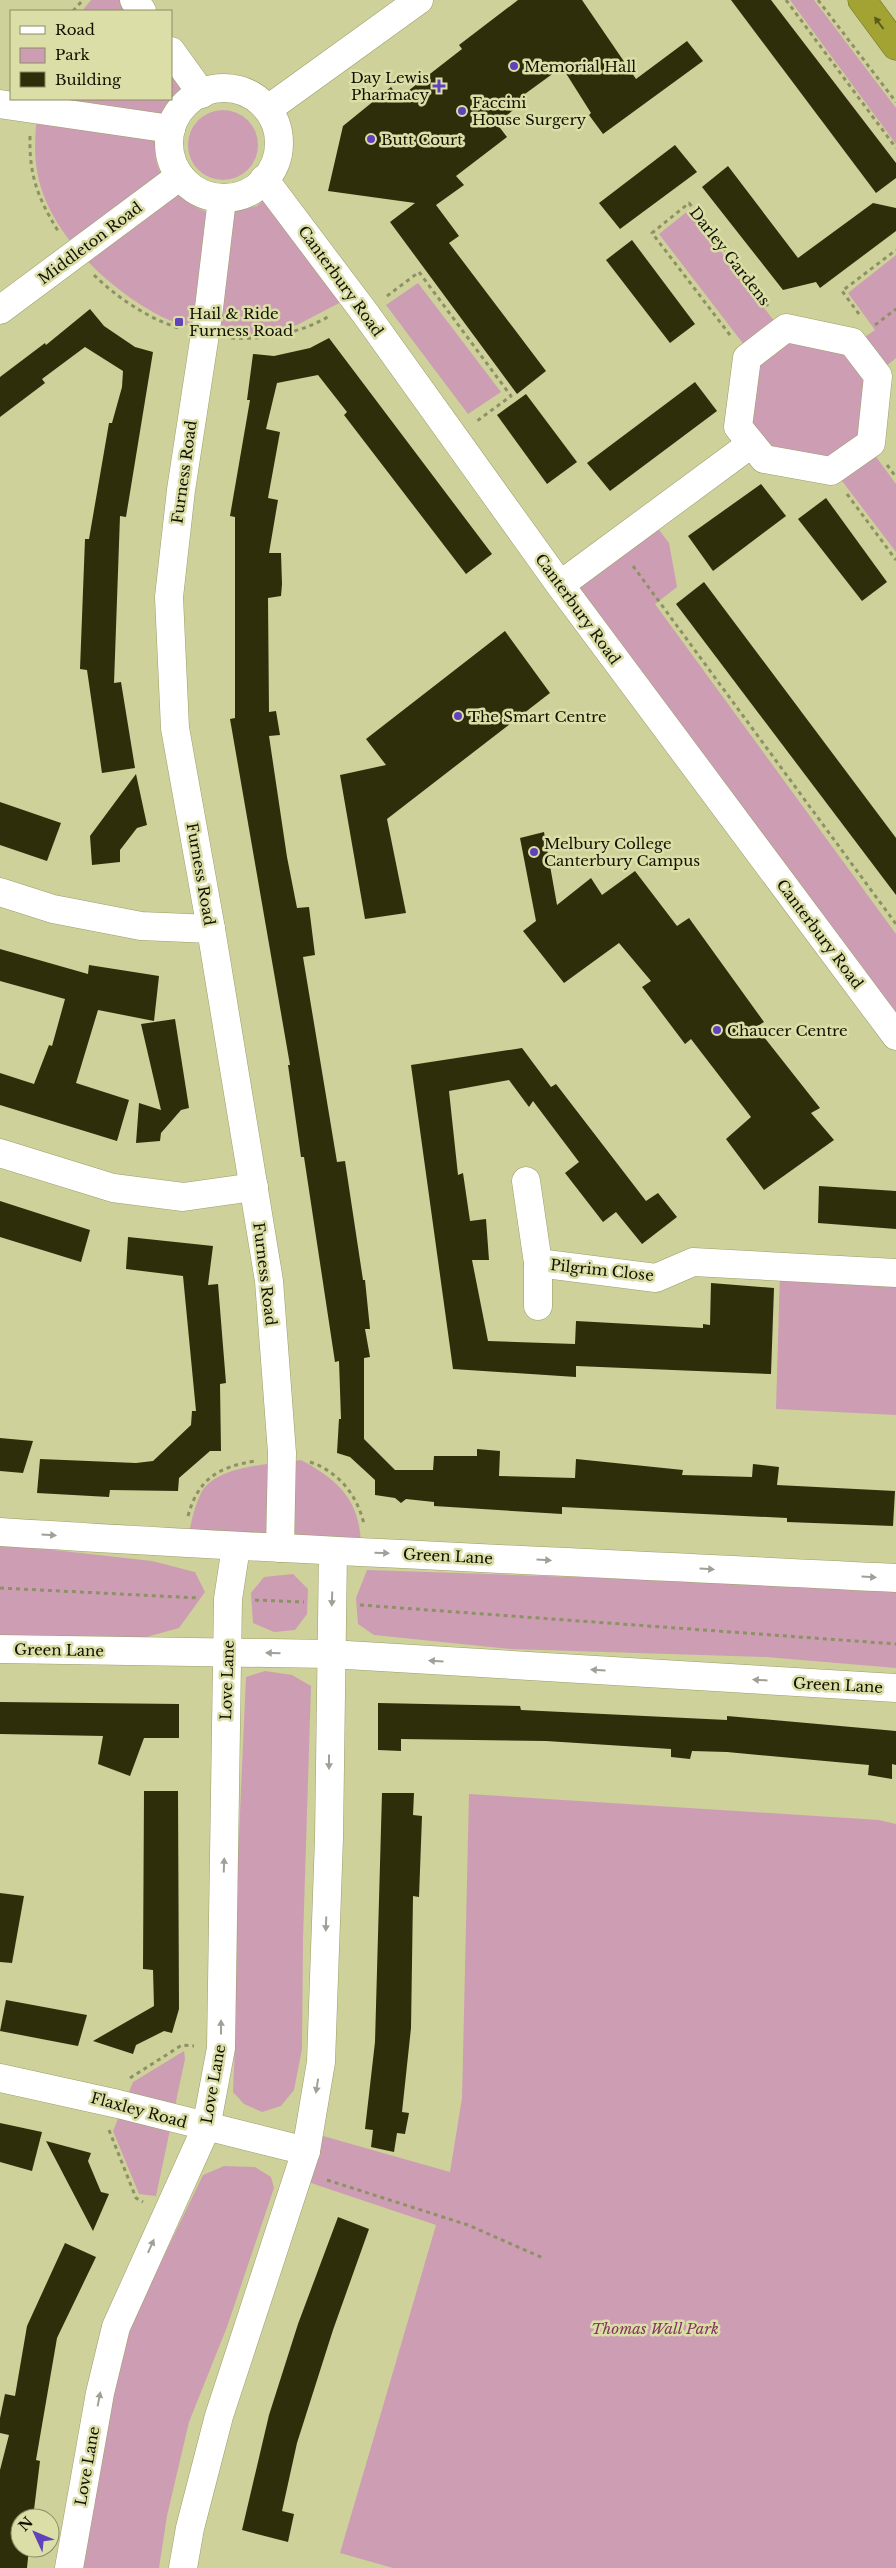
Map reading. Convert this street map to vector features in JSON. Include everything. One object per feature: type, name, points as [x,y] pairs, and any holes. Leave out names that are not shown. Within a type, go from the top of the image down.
[{"type":"highway","points":[[862,0],[896,46]]},
{"type":"street","points":[[268,109],[419,0]]},
{"type":"street","points":[[172,52],[202,94]]},
{"type":"street","points":[[218,87],[238,89],[255,96],[268,109],[277,128],[275,156],[264,179],[239,196],[222,200],[195,188],[180,176],[169,155],[171,129],[181,110],[202,94],[218,87]]},
{"type":"street","points":[[0,104],[171,129]]},
{"type":"street","name":"Middleton Road","points":[[0,310],[180,176]]},
{"type":"street","name":"Canterbury Road","points":[[264,179],[360,307],[560,585],[896,1036]]},
{"type":"street","name":"Furness Road","points":[[222,200],[205,336],[181,490],[169,597],[175,728],[211,929],[269,1282],[282,1454],[280,1548]]},
{"type":"street","points":[[786,328],[852,342],[878,376],[871,444],[830,471],[764,459],[738,427],[748,358],[786,328]]},
{"type":"street","points":[[560,585],[751,444]]},
{"type":"street","points":[[0,892],[53,909],[141,926],[211,929]]},
{"type":"street","points":[[0,1153],[113,1188],[183,1197],[254,1188]]},
{"type":"street","name":"Pilgrim Close","points":[[526,1181],[538,1263],[656,1278],[693,1262],[896,1272]]},
{"type":"street","points":[[538,1263],[538,1306]]},
{"type":"street","name":"Green Lane","points":[[0,1532],[236,1547],[896,1578]]},
{"type":"street","name":"Love Lane","points":[[69,2568],[100,2392],[116,2328],[206,2128],[221,2048],[228,1599],[236,1547]]},
{"type":"street","points":[[183,2568],[190,2528],[219,2416],[303,2161],[321,2062],[329,1838],[330,1654],[333,1551]]},
{"type":"street","name":"Green Lane","points":[[0,1649],[330,1654],[896,1688]]},
{"type":"street","name":"Flaxley Road","points":[[0,2078],[118,2104],[206,2128],[303,2161]]},
{"type":"path","points":[[74,10],[84,0]]},
{"type":"path","points":[[786,0],[896,148]]},
{"type":"path","points":[[818,0],[896,102]]},
{"type":"path","points":[[33,108],[30,138],[31,173],[39,198],[75,254],[110,289],[166,324],[205,336],[254,340],[296,331],[360,307],[419,272],[511,396],[454,438]]},
{"type":"path","name":"Darley Gardens","points":[[748,358],[652,233],[689,203],[786,328]]},
{"type":"path","points":[[864,322],[842,291],[896,250]]},
{"type":"path","points":[[830,471],[896,560]]},
{"type":"path","points":[[616,544],[896,924]]},
{"type":"path","points":[[0,1588],[332,1603],[896,1644]]},
{"type":"path","points":[[303,2161],[468,2225],[542,2258]]},
{"type":"green space","points":[[91,0],[128,0],[135,10],[83,10]]},
{"type":"green space","points":[[790,0],[814,0],[896,108],[896,144]]},
{"type":"green space","points":[[172,60],[192,86],[165,110],[159,120],[155,149],[161,174],[168,184],[186,201],[210,213],[198,329],[166,319],[142,305],[102,275],[83,257],[53,216],[43,194],[37,171],[35,135],[39,100],[172,100]]},
{"type":"green space","points":[[223,110],[236,113],[248,120],[255,132],[258,145],[255,158],[248,170],[236,177],[223,180],[210,177],[198,170],[191,158],[188,145],[191,132],[198,120],[210,113]]},
{"type":"green space","points":[[269,195],[345,300],[297,325],[252,335],[214,331],[231,212],[257,206]]},
{"type":"green space","points":[[689,210],[778,326],[748,350],[659,234]]},
{"type":"green space","points":[[896,255],[896,358],[880,371],[859,341],[875,330],[848,293]]},
{"type":"green space","points":[[418,283],[501,392],[468,414],[386,305]]},
{"type":"green space","points":[[788,334],[849,346],[876,373],[864,440],[830,466],[766,455],[744,426],[753,361]]},
{"type":"green space","points":[[871,450],[896,484],[896,552],[836,473]]},
{"type":"green space","points":[[653,522],[669,543],[677,587],[655,604],[896,934],[896,1018],[566,581]]},
{"type":"green space","points":[[780,1272],[896,1278],[896,1415],[776,1409]]},
{"type":"green space","points":[[301,1460],[327,1476],[345,1494],[357,1517],[361,1546],[188,1538],[196,1504],[208,1484],[232,1471]]},
{"type":"green space","points":[[0,1544],[152,1561],[195,1572],[205,1592],[179,1628],[132,1641],[0,1636]]},
{"type":"green space","points":[[367,1570],[690,1581],[896,1592],[896,1668],[766,1657],[511,1649],[374,1635],[358,1624],[356,1598]]},
{"type":"green space","points":[[293,1574],[308,1589],[307,1614],[295,1630],[274,1632],[253,1623],[251,1593],[264,1577]]},
{"type":"green space","points":[[265,1671],[292,1675],[311,1686],[303,1940],[302,2049],[294,2090],[281,2106],[262,2112],[244,2104],[233,2092],[235,2044],[233,1971],[246,1677]]},
{"type":"green space","name":"Thomas Wall Park","points":[[469,1794],[879,1820],[896,1824],[896,2568],[393,2568],[340,2553],[436,2225],[308,2182],[316,2134],[450,2172],[462,2098]]},
{"type":"green space","points":[[184,2051],[185,2059],[156,2196],[139,2194],[113,2131],[133,2082]]},
{"type":"green space","points":[[224,2166],[255,2167],[271,2177],[274,2188],[227,2327],[189,2422],[167,2516],[159,2568],[83,2568],[87,2531],[111,2398],[126,2335],[203,2175]]},
{"type":"building","points":[[518,0],[582,0],[636,79],[687,41],[703,61],[603,134],[589,115],[591,113],[562,67],[518,99],[521,103],[497,124],[507,137],[456,176],[464,185],[436,205],[459,236],[449,243],[546,371],[517,394],[390,222],[415,203],[328,191],[343,126],[391,87],[399,98],[462,49],[459,45]]},
{"type":"building","points":[[731,0],[771,0],[896,163],[896,178],[876,193]]},
{"type":"building","points":[[675,145],[697,172],[620,229],[599,203]]},
{"type":"building","points":[[728,166],[798,258],[873,203],[896,208],[896,231],[820,288],[816,282],[783,290],[702,187]]},
{"type":"building","points":[[632,240],[695,324],[670,343],[606,260]]},
{"type":"building","points":[[90,309],[104,326],[135,347],[153,352],[126,517],[120,516],[114,683],[121,682],[135,768],[102,773],[87,670],[80,669],[85,539],[89,539],[109,423],[112,423],[122,387],[123,371],[85,347],[42,379],[45,383],[0,417],[0,377],[45,343],[46,345]]},
{"type":"building","points":[[329,338],[492,554],[466,574],[344,415],[347,412],[318,375],[277,383],[266,429],[280,432],[268,498],[278,500],[269,553],[281,553],[282,584],[281,596],[268,598],[269,712],[276,711],[280,735],[269,736],[287,857],[297,908],[309,907],[315,955],[303,957],[337,1162],[345,1161],[363,1280],[365,1280],[370,1329],[365,1329],[370,1357],[364,1358],[364,1439],[395,1470],[433,1470],[434,1456],[477,1456],[477,1449],[500,1451],[499,1476],[575,1478],[576,1459],[683,1470],[682,1475],[752,1477],[753,1464],[779,1467],[777,1485],[895,1491],[893,1526],[787,1522],[787,1518],[562,1507],[562,1514],[434,1506],[434,1502],[406,1499],[401,1503],[395,1498],[375,1495],[375,1480],[350,1457],[337,1453],[339,1419],[341,1419],[339,1361],[335,1362],[304,1157],[301,1157],[288,1065],[290,1065],[230,719],[235,718],[235,517],[230,516],[250,400],[247,400],[253,354],[274,356],[310,348]]},
{"type":"building","points":[[695,382],[717,411],[610,491],[587,463]]},
{"type":"building","points":[[526,394],[577,462],[547,484],[497,415]]},
{"type":"building","points":[[761,484],[786,516],[713,571],[688,536]]},
{"type":"building","points":[[826,498],[887,582],[862,601],[798,519]]},
{"type":"building","points":[[704,582],[896,838],[896,895],[676,604]]},
{"type":"building","name":"The Smart Centre","points":[[505,631],[550,693],[387,819],[406,913],[365,919],[340,775],[386,765],[366,739]]},
{"type":"building","points":[[136,774],[147,825],[137,828],[120,850],[120,862],[92,865],[90,836]]},
{"type":"building","points":[[0,802],[61,823],[47,861],[0,845]]},
{"type":"building","name":"Chaucer Centre","points":[[544,832],[557,905],[591,878],[602,895],[635,871],[677,926],[689,918],[764,1022],[756,1027],[820,1108],[811,1113],[834,1140],[764,1190],[726,1139],[751,1117],[691,1039],[685,1044],[642,987],[651,981],[619,943],[564,983],[523,931],[536,921],[520,838]]},
{"type":"building","points":[[0,949],[88,974],[89,965],[159,976],[154,1021],[98,1010],[76,1083],[129,1100],[117,1141],[0,1105],[0,1073],[34,1084],[49,1045],[52,1046],[65,999],[0,981]]},
{"type":"building","points":[[175,1019],[189,1108],[181,1110],[161,1133],[160,1141],[136,1143],[139,1103],[161,1110],[141,1024]]},
{"type":"building","points":[[522,1048],[551,1087],[556,1084],[646,1201],[658,1193],[677,1217],[642,1244],[616,1212],[603,1222],[565,1173],[579,1162],[533,1101],[529,1107],[509,1080],[449,1091],[458,1175],[463,1173],[470,1221],[486,1219],[489,1260],[472,1260],[488,1341],[575,1344],[576,1321],[703,1328],[703,1324],[710,1325],[711,1283],[774,1288],[771,1374],[576,1366],[576,1377],[453,1369],[411,1065]]},
{"type":"building","points":[[819,1186],[896,1191],[896,1229],[818,1223]]},
{"type":"building","points":[[0,1201],[90,1230],[81,1262],[0,1237]]},
{"type":"building","points":[[128,1237],[213,1246],[208,1285],[218,1284],[226,1383],[220,1384],[221,1451],[210,1451],[179,1478],[178,1491],[110,1490],[109,1497],[37,1493],[40,1459],[136,1463],[153,1461],[191,1425],[192,1411],[196,1411],[183,1276],[126,1269]]},
{"type":"building","points":[[0,1438],[33,1441],[23,1473],[0,1471]]},
{"type":"building","points":[[0,1702],[179,1704],[179,1738],[144,1738],[130,1776],[98,1764],[103,1736],[0,1734]]},
{"type":"building","points":[[378,1703],[520,1706],[521,1710],[727,1720],[727,1716],[896,1731],[896,1765],[892,1764],[892,1779],[868,1775],[869,1765],[727,1752],[692,1751],[690,1759],[671,1757],[671,1749],[546,1741],[401,1739],[401,1751],[378,1750]]},
{"type":"building","points":[[144,1791],[178,1791],[179,2009],[172,2033],[164,2031],[136,2045],[133,2054],[93,2041],[154,2006],[153,1970],[143,1969]]},
{"type":"building","points":[[382,1793],[414,1793],[413,1815],[422,1816],[419,1897],[413,1896],[411,2028],[402,2112],[409,2113],[405,2134],[397,2133],[394,2152],[371,2147],[373,2130],[365,2129],[375,2042]]},
{"type":"building","points":[[0,1893],[24,1896],[12,1963],[0,1962]]},
{"type":"building","points":[[6,2000],[87,2015],[78,2046],[0,2031]]},
{"type":"building","points":[[0,2123],[42,2132],[32,2171],[0,2162]]},
{"type":"building","points":[[46,2141],[91,2153],[88,2161],[101,2192],[109,2194],[93,2231]]},
{"type":"building","points":[[338,2217],[369,2229],[333,2330],[297,2443],[282,2511],[294,2514],[288,2542],[242,2530],[269,2415],[298,2324]]},
{"type":"building","points":[[65,2243],[96,2257],[57,2338],[36,2460],[40,2461],[34,2508],[10,2508],[10,2558],[28,2558],[27,2568],[0,2568],[0,2470],[9,2435],[0,2433],[0,2418],[5,2394],[15,2396],[27,2326]]},
{"type":"place","name":"Memorial Hall","points":[[514,66]]},
{"type":"place","name":"Day Lewis Pharmacy","points":[[439,86]]},
{"type":"place","name":"Faccini House Surgery","points":[[462,111]]},
{"type":"place","name":"Butt Court","points":[[371,139]]},
{"type":"place","name":"Hail & Ride Furness Road","points":[[179,322]]},
{"type":"place","name":"The Smart Centre","points":[[458,716]]},
{"type":"place","name":"Melbury College Canterbury Campus","points":[[534,852]]},
{"type":"place","name":"Chaucer Centre","points":[[717,1030]]}]
